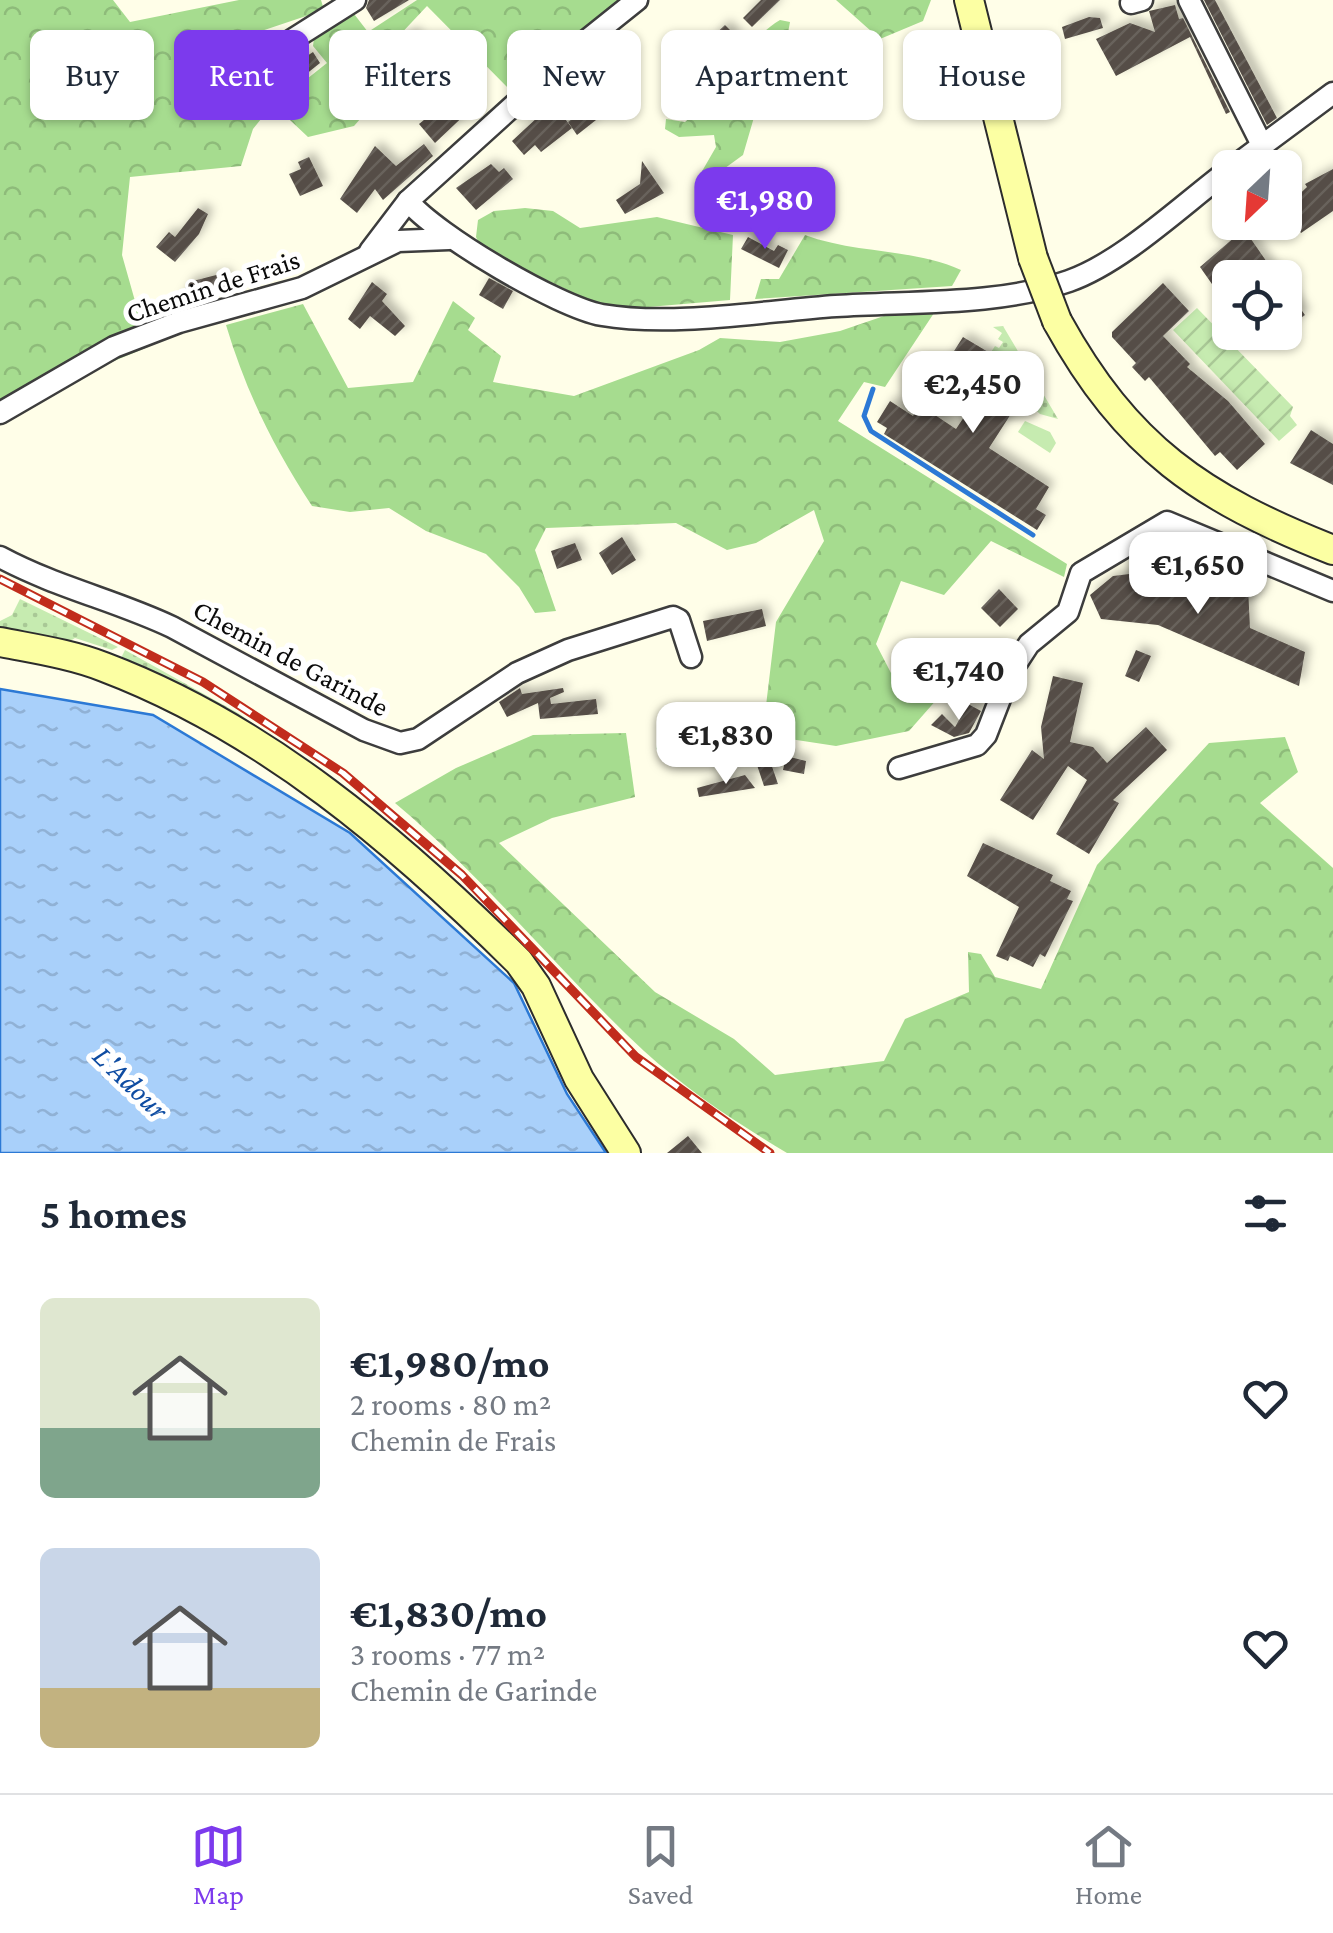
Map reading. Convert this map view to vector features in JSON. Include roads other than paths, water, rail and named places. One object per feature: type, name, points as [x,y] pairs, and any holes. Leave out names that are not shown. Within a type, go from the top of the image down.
[{"type":"main road","points":[[969,0],[1033,258],[1057,320],[1116,409],[1178,472],[1224,502],[1333,550]]},
{"type":"main road","points":[[986,0],[1017,193]]},
{"type":"main road","points":[[0,642],[87,661],[167,696],[285,761],[384,836],[519,962],[536,986],[578,1079],[626,1153]]},
{"type":"street","points":[[309,30],[355,0]]},
{"type":"street","points":[[369,254],[408,201],[577,48],[638,0]]},
{"type":"street","points":[[1189,0],[1262,145]]},
{"type":"street","points":[[1255,150],[1333,93]]},
{"type":"street","points":[[408,201],[423,219],[452,239],[577,308],[620,317],[703,316],[990,296],[1068,282],[1092,270],[1212,182]]},
{"type":"street","name":"Chemin de Frais","points":[[0,414],[114,347],[178,322],[302,288],[398,241],[452,239]]},
{"type":"street","points":[[899,768],[976,745],[986,735],[1017,661],[1047,627],[1068,612],[1081,573],[1167,522],[1333,591]]},
{"type":"street","name":"Chemin de Garinde","points":[[0,558],[78,594],[172,626],[364,730],[400,743],[418,739],[517,673],[568,650],[673,618],[679,620],[691,658]]},
{"type":"water","name":"L'Adour","points":[[0,689],[153,715],[350,833],[514,983],[567,1094],[606,1153],[0,1153]]},
{"type":"waterway","points":[[873,389],[864,416],[871,431],[1033,535]]},
{"type":"railway","points":[[0,579],[203,682],[343,773],[462,875],[636,1057],[770,1153]]}]
